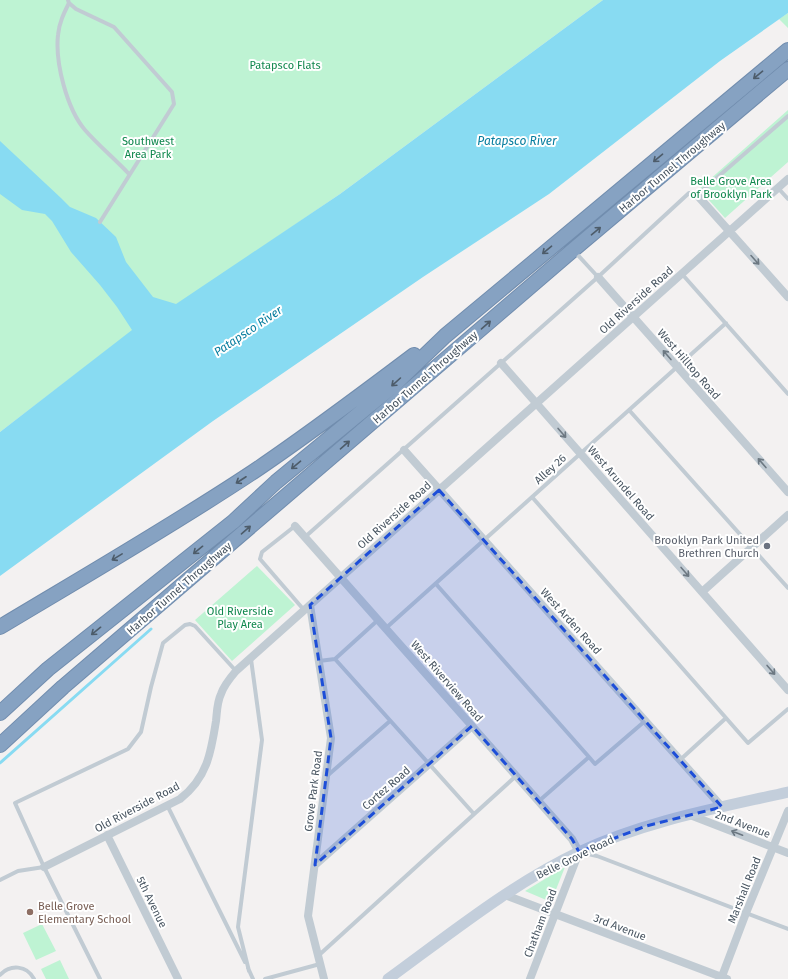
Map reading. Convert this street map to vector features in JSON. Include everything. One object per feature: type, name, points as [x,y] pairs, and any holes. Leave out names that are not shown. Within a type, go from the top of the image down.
[{"type":"highway","name":"Harbor Tunnel Throughway","points":[[0,713],[48,669],[233,522],[276,482],[394,385],[445,336],[788,50]]},
{"type":"highway","name":"Harbor Tunnel Throughway","points":[[0,745],[63,686],[573,250],[788,69]]},
{"type":"highway","name":"Harbor Tunnel Throughway","points":[[0,627],[150,537],[247,476],[340,411],[415,354],[445,336]]},
{"type":"highway","name":"Harbor Tunnel Throughway","points":[[0,736],[33,707],[63,686]]},
{"type":"main road","name":"Belle Grove Road","points":[[388,979],[504,895],[541,871],[579,852],[608,839],[646,826],[788,792]]},
{"type":"street","name":"Old Riverside Road","points":[[44,866],[180,799],[189,792],[207,765],[211,750],[218,700],[225,686],[236,671],[788,179]]},
{"type":"street","points":[[693,194],[729,231],[788,297]]},
{"type":"street","name":"West Hilltop Road","points":[[598,277],[788,492]]},
{"type":"street","name":"West Arundel Road","points":[[501,363],[788,690]]},
{"type":"street","name":"West Arden Road","points":[[404,450],[722,807]]},
{"type":"street","points":[[702,592],[788,515]]},
{"type":"street","name":"West Riverview Road","points":[[295,526],[539,801],[572,839],[579,852]]},
{"type":"street","name":"Grove Park Road","points":[[307,607],[319,661],[332,738],[308,916],[324,979]]},
{"type":"street","name":"Cortez Road","points":[[315,865],[472,726]]},
{"type":"street","name":"Marshall Road","points":[[723,978],[746,913],[788,810]]},
{"type":"street","name":"2nd Avenue","points":[[690,815],[788,853]]},
{"type":"street","name":"5th Avenue","points":[[107,835],[178,979]]},
{"type":"street","name":"Chatham Road","points":[[532,978],[579,852]]},
{"type":"street","name":"3rd Avenue","points":[[504,895],[723,978]]},
{"type":"lane","points":[[100,222],[174,104],[172,92],[114,27],[76,9],[69,2],[60,23],[58,36],[61,72],[72,112],[85,130],[129,174]]},
{"type":"lane","points":[[305,537],[693,194],[788,116]]},
{"type":"lane","points":[[778,188],[788,199]]},
{"type":"lane","name":"West Hilltop Road","points":[[573,250],[598,277]]},
{"type":"lane","points":[[682,274],[788,394]]},
{"type":"lane","name":"Alley 26","points":[[386,628],[726,323]]},
{"type":"lane","points":[[629,410],[788,588]]},
{"type":"lane","points":[[532,498],[748,743],[788,709]]},
{"type":"lane","points":[[295,526],[262,552],[260,559],[307,607]]},
{"type":"lane","points":[[436,584],[595,764],[645,721]]},
{"type":"lane","points":[[319,661],[335,659],[378,620]]},
{"type":"lane","points":[[100,979],[44,866],[15,803],[128,749],[141,732],[151,686],[163,643],[185,625],[190,624],[195,626],[236,671]]},
{"type":"lane","points":[[249,971],[238,922],[262,740],[251,657]]},
{"type":"lane","points":[[335,659],[474,814]]},
{"type":"lane","points":[[680,760],[726,718]]},
{"type":"lane","points":[[326,777],[390,721]]},
{"type":"lane","points":[[539,801],[589,757]]},
{"type":"lane","points":[[265,979],[319,960],[516,776]]},
{"type":"lane","points":[[167,805],[253,979]]},
{"type":"lane","points":[[579,852],[597,856],[788,929]]},
{"type":"lane","points":[[0,880],[18,871],[44,866]]},
{"type":"lane","points":[[0,975],[4,970],[10,967],[18,967],[24,969],[32,975],[34,979]]},
{"type":"highlighted area","points":[[439,490],[722,807],[646,826],[579,852],[572,839],[472,726],[315,865],[331,738],[310,605]]},
{"type":"green space","name":"Southwest Area Park","points":[[0,0],[603,0],[340,194],[190,296],[132,331],[0,432]]},
{"type":"green space","points":[[788,13],[788,28],[779,19]]},
{"type":"green space","name":"Belle Grove Area of Brooklyn Park","points":[[788,110],[788,162],[725,218],[699,189]]},
{"type":"green space","name":"Old Riverside Play Area","points":[[257,566],[295,605],[232,661],[195,620]]},
{"type":"green space","points":[[565,867],[551,902],[525,891]]},
{"type":"green space","points":[[42,924],[56,951],[36,960],[23,933]]},
{"type":"green space","points":[[60,960],[69,979],[46,979],[41,969]]},
{"type":"water","name":"Patapsco River","points":[[603,0],[788,0],[788,13],[720,61],[549,194],[423,277],[213,421],[0,576],[0,432],[132,330],[100,285],[71,252],[52,221],[45,214],[22,210],[0,194],[0,141],[70,207],[96,218],[116,237],[126,262],[153,297],[176,304],[340,194]]},
{"type":"waterway","points":[[0,763],[151,629]]},
{"type":"place","name":"Brooklyn Park United Brethren Church","points":[[767,546]]},
{"type":"place","name":"Belle Grove Elementary School","points":[[30,912]]},
{"type":"park label","name":"Patapsco Flats","points":[[285,65]]}]
